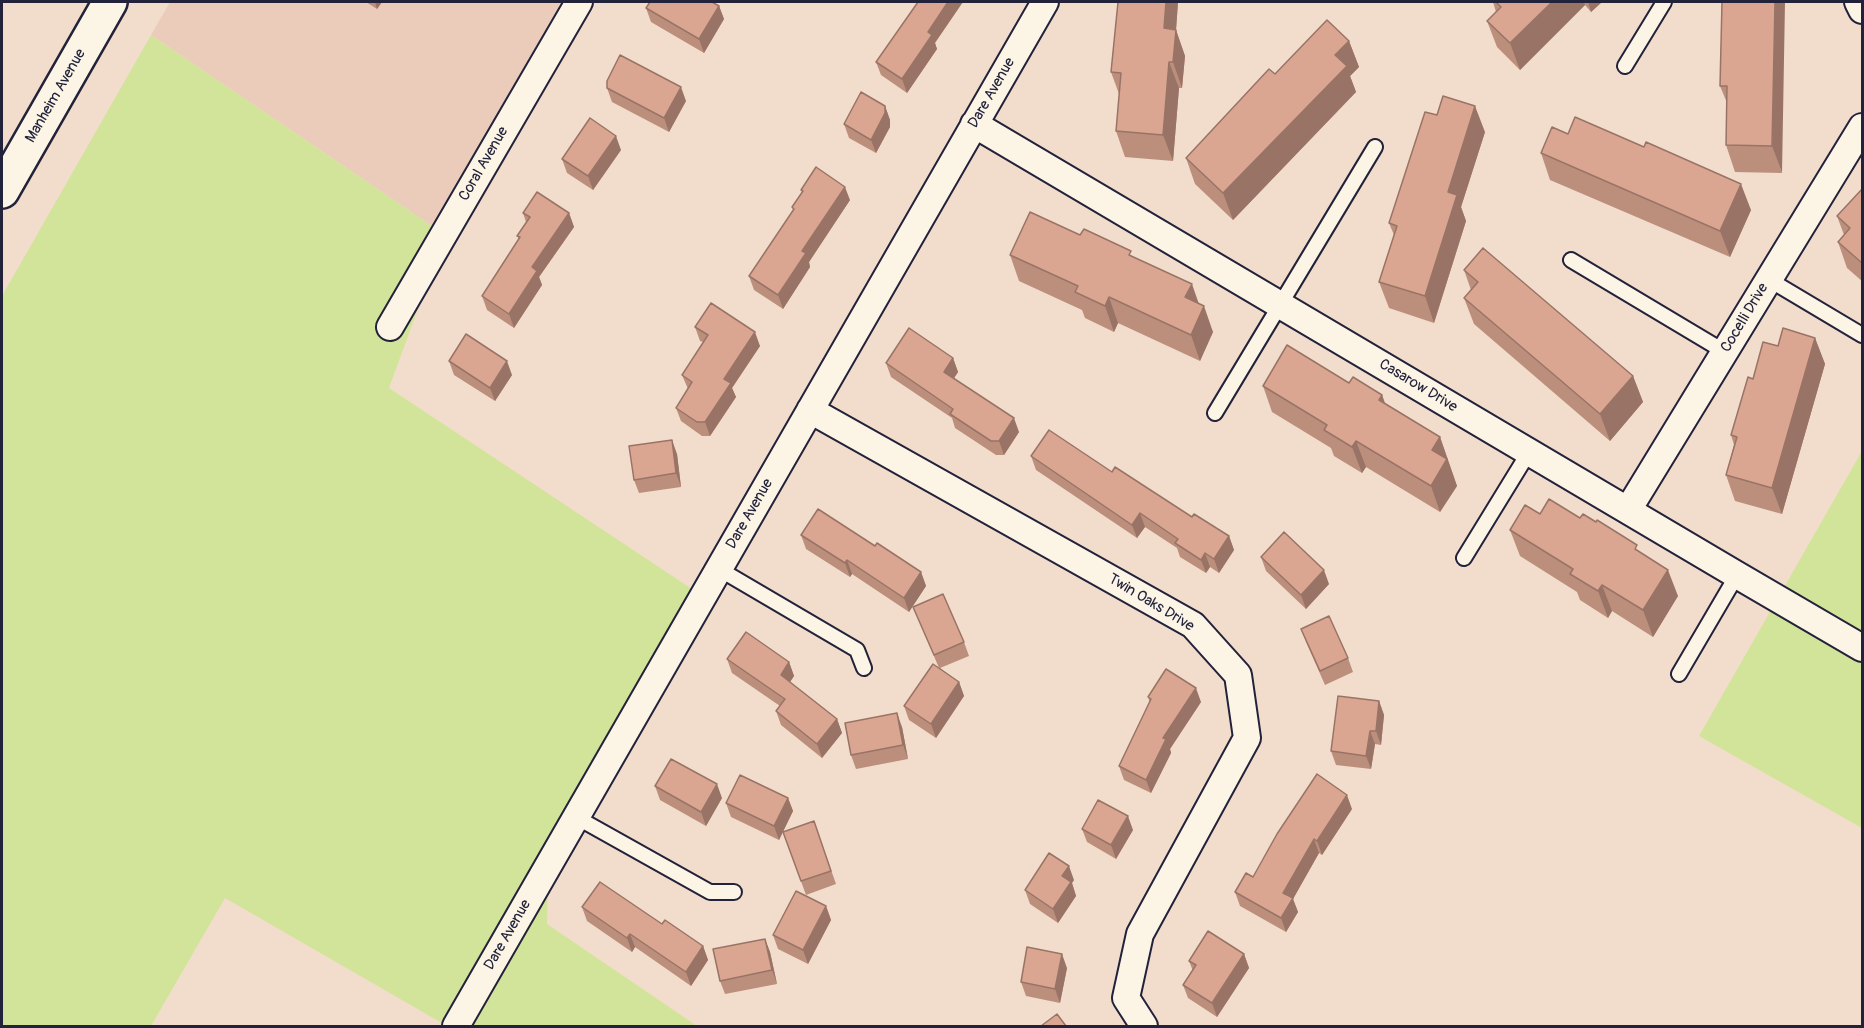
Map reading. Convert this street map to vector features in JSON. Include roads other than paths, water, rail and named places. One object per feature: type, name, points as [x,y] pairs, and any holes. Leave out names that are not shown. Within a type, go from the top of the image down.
[{"type":"street","name":"Manheim Avenue","points":[[2,191],[110,2]]},
{"type":"street","name":"Coral Avenue","points":[[390,327],[579,2]]},
{"type":"street","name":"Dare Avenue","points":[[456,1026],[1044,2]]},
{"type":"street","points":[[1858,2],[1863,10]]},
{"type":"street","name":"Casarow Drive","points":[[974,124],[1863,648]]},
{"type":"street","name":"Cocelli Drive","points":[[1629,510],[1768,279],[1863,127]]},
{"type":"street","name":"Twin Oaks Drive","points":[[810,410],[1193,625],[1238,675],[1247,738],[1140,934],[1126,998],[1144,1026]]},
{"type":"lane","points":[[1625,66],[1664,2]]},
{"type":"lane","points":[[1215,413],[1375,147]]},
{"type":"lane","points":[[1571,260],[1725,352]]},
{"type":"lane","points":[[1768,279],[1863,335]]},
{"type":"lane","points":[[1464,558],[1529,452]]},
{"type":"lane","points":[[719,569],[857,650],[864,668]]},
{"type":"lane","points":[[1679,674],[1737,575]]},
{"type":"lane","points":[[576,817],[710,892],[734,892]]}]
